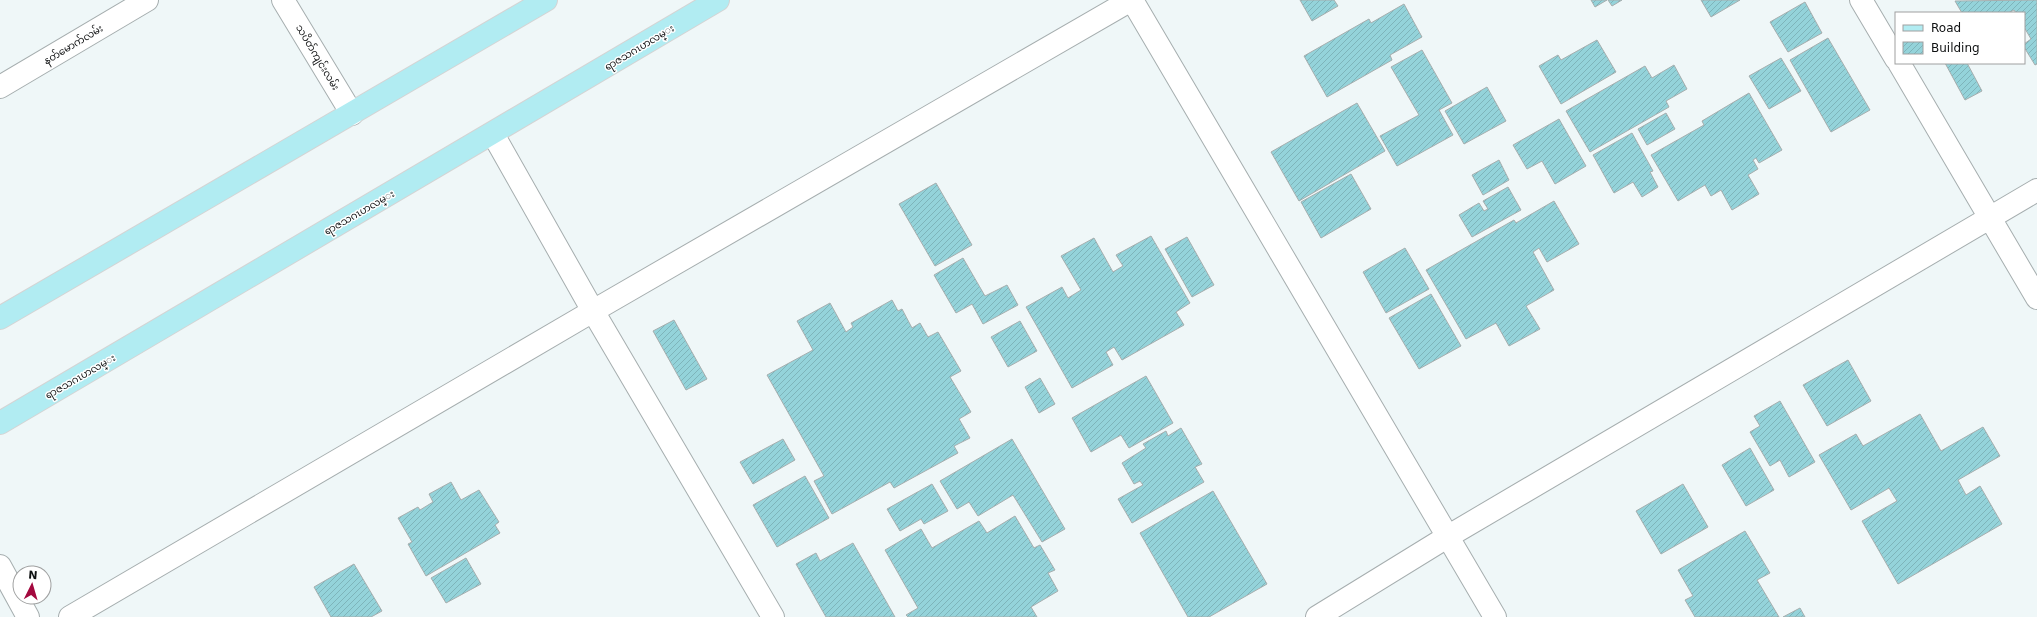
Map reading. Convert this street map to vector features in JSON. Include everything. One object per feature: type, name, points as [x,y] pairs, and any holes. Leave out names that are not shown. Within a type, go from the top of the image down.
[{"type":"main road","points":[[0,318],[546,0]]},
{"type":"main road","name":"ရာဇသဂၤဟလမ္း","points":[[0,423],[493,134],[718,0]]},
{"type":"street","name":"နတ်မောက်လမ်း","points":[[0,87],[147,0]]},
{"type":"street","name":"သပိတ်ကျင်းလမ်း","points":[[284,0],[352,114]]},
{"type":"street","points":[[70,617],[593,310],[1132,0],[1495,617]]},
{"type":"street","points":[[1861,0],[1895,57]]},
{"type":"street","points":[[1900,64],[2037,298]]},
{"type":"street","points":[[493,134],[593,310],[773,617]]},
{"type":"street","points":[[1317,617],[1447,537],[2037,190]]},
{"type":"street","points":[[0,566],[28,617]]},
{"type":"building","points":[[1300,0],[1334,0],[1338,6],[1312,21]]},
{"type":"building","points":[[1591,0],[1607,0],[1595,7]]},
{"type":"building","points":[[1608,0],[1622,0],[1612,6]]},
{"type":"building","points":[[1701,0],[1740,0],[1711,17]]},
{"type":"building","points":[[2037,0],[2037,64],[2035,65],[2025,49],[2025,43],[2031,39],[2025,29],[2025,12],[2015,12],[2014,10],[2010,12],[1961,12],[1955,1]]},
{"type":"building","points":[[1805,2],[1822,33],[1788,52],[1770,22]]},
{"type":"building","points":[[1404,4],[1422,37],[1390,55],[1392,60],[1327,97],[1304,56],[1369,19],[1371,23]]},
{"type":"building","points":[[1828,38],[1870,110],[1831,132],[1790,60]]},
{"type":"building","points":[[1597,40],[1616,72],[1561,104],[1539,66],[1558,55],[1561,60]]},
{"type":"building","points":[[1422,50],[1452,103],[1439,110],[1453,135],[1397,166],[1380,136],[1419,115],[1391,67]]},
{"type":"building","points":[[1781,58],[1801,91],[1769,109],[1749,76]]},
{"type":"building","points":[[1946,64],[1968,64],[1982,91],[1965,100]]},
{"type":"building","points":[[1674,65],[1687,89],[1666,101],[1669,107],[1590,152],[1566,111],[1645,66],[1652,78]]},
{"type":"building","points":[[1487,87],[1506,121],[1464,144],[1445,111]]},
{"type":"building","points":[[1749,93],[1782,150],[1759,163],[1756,158],[1753,160],[1758,169],[1748,175],[1759,194],[1732,210],[1721,190],[1711,196],[1705,185],[1678,201],[1651,155],[1704,125],[1702,121]]},
{"type":"building","points":[[1357,103],[1385,151],[1299,201],[1271,152]]},
{"type":"building","points":[[1666,113],[1675,129],[1647,145],[1638,129]]},
{"type":"building","points":[[1559,119],[1586,166],[1555,184],[1542,161],[1527,169],[1513,145]]},
{"type":"building","points":[[1632,133],[1653,171],[1650,172],[1658,187],[1642,197],[1633,182],[1614,193],[1593,155]]},
{"type":"building","points":[[1499,160],[1509,180],[1483,195],[1472,175]]},
{"type":"building","points":[[1351,174],[1371,209],[1321,238],[1301,202]]},
{"type":"building","points":[[936,183],[972,245],[935,266],[899,204]]},
{"type":"building","points":[[1508,187],[1521,210],[1472,237],[1459,215],[1479,203],[1484,211],[1488,209],[1483,201]]},
{"type":"building","points":[[1554,201],[1579,244],[1547,262],[1539,248],[1533,252],[1554,290],[1526,306],[1540,329],[1509,346],[1496,323],[1466,339],[1426,270],[1514,220],[1516,223]]},
{"type":"building","points":[[1151,236],[1190,303],[1176,312],[1184,325],[1122,360],[1114,347],[1106,352],[1113,365],[1072,388],[1026,307],[1062,287],[1068,298],[1081,290],[1061,256],[1094,238],[1113,272],[1123,266],[1116,255]]},
{"type":"building","points":[[1187,237],[1214,285],[1192,297],[1165,249]]},
{"type":"building","points":[[1405,248],[1429,289],[1386,313],[1363,272]]},
{"type":"building","points":[[963,258],[985,296],[1007,285],[1018,305],[983,324],[972,304],[956,313],[934,275]]},
{"type":"building","points":[[1431,294],[1461,346],[1419,369],[1389,318]]},
{"type":"building","points":[[892,300],[898,311],[902,309],[912,328],[920,323],[928,337],[938,332],[961,371],[950,377],[971,412],[959,419],[970,438],[954,446],[958,453],[894,488],[890,482],[832,514],[814,481],[824,476],[767,375],[813,350],[797,321],[830,303],[846,332],[853,327],[851,323]]},
{"type":"building","points":[[674,320],[707,379],[686,390],[653,331]]},
{"type":"building","points":[[1020,321],[1037,351],[1008,367],[991,337]]},
{"type":"building","points":[[1848,360],[1871,401],[1827,426],[1803,385]]},
{"type":"building","points":[[1146,376],[1173,423],[1129,448],[1121,435],[1091,452],[1072,418]]},
{"type":"building","points":[[1040,378],[1055,404],[1039,413],[1025,387]]},
{"type":"building","points":[[1780,401],[1815,462],[1789,477],[1780,460],[1770,466],[1750,432],[1760,426],[1754,416]]},
{"type":"building","points":[[1920,414],[1941,451],[1983,427],[2000,456],[1958,480],[1966,495],[1980,486],[2002,524],[1898,584],[1862,521],[1897,501],[1889,488],[1851,510],[1819,455],[1856,434],[1863,446]]},
{"type":"building","points":[[1181,428],[1202,464],[1195,467],[1204,482],[1132,523],[1118,499],[1143,485],[1140,481],[1134,484],[1122,463],[1146,448],[1143,444],[1166,431],[1168,436]]},
{"type":"building","points":[[783,439],[795,460],[753,484],[740,462]]},
{"type":"building","points":[[1012,439],[1065,529],[1042,542],[1013,495],[978,516],[969,502],[957,509],[940,481]]},
{"type":"building","points":[[1750,448],[1774,490],[1746,506],[1722,465]]},
{"type":"building","points":[[805,476],[829,518],[777,547],[753,505]]},
{"type":"building","points":[[451,482],[461,500],[479,490],[499,522],[495,525],[500,533],[426,576],[408,544],[412,542],[398,518],[418,507],[420,510],[433,502],[429,494]]},
{"type":"building","points":[[932,484],[948,511],[924,524],[921,519],[900,531],[887,509]]},
{"type":"building","points":[[1683,484],[1708,527],[1661,554],[1636,511]]},
{"type":"building","points":[[1213,491],[1267,584],[1209,617],[1188,617],[1140,533]]},
{"type":"building","points":[[1015,516],[1034,548],[1040,545],[1055,570],[1048,573],[1058,591],[1031,607],[1037,617],[908,617],[906,615],[918,608],[885,550],[921,529],[932,548],[979,521],[987,533]]},
{"type":"building","points":[[1745,531],[1770,573],[1757,580],[1779,617],[1695,617],[1685,600],[1693,596],[1678,570]]},
{"type":"building","points":[[853,543],[895,617],[826,617],[796,564],[816,553],[820,561]]},
{"type":"building","points":[[466,558],[481,584],[446,603],[431,578]]},
{"type":"building","points":[[354,564],[382,611],[371,617],[331,617],[314,587]]},
{"type":"building","points":[[1800,608],[1805,617],[1783,617]]}]
